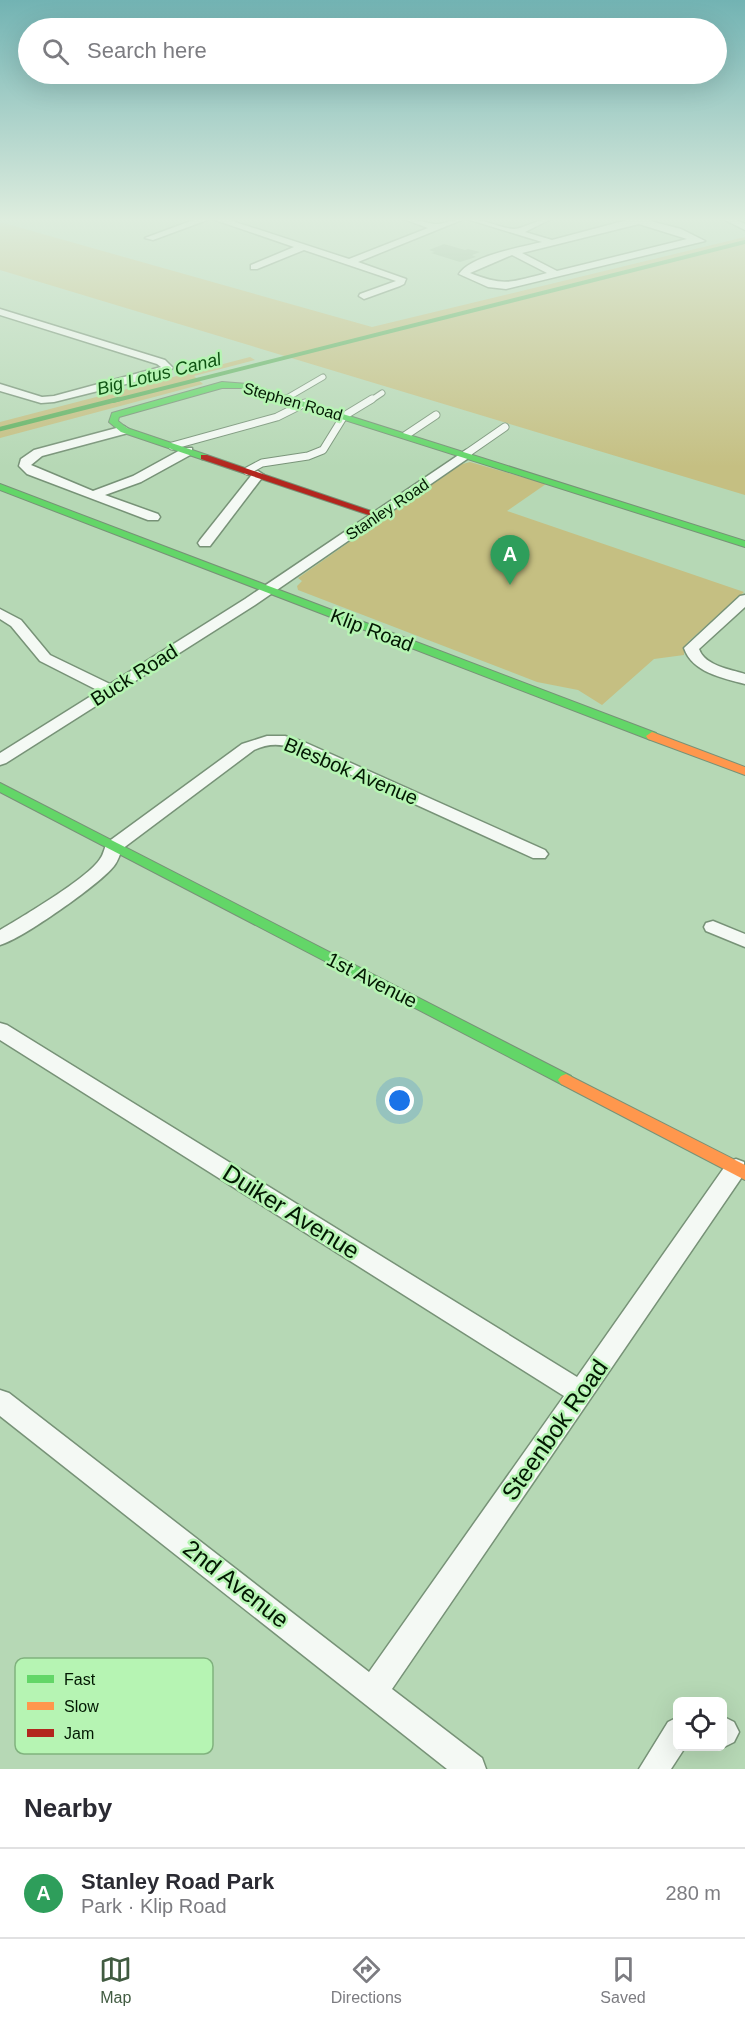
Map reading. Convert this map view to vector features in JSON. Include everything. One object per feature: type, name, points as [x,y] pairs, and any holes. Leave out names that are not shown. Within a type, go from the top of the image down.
[{"type":"street","points":[[0,312],[161,362],[168,368],[159,373],[54,399],[34,398],[0,387]]},
{"type":"street","name":"Stephen Road","points":[[124,430],[113,422],[115,416],[123,411],[222,385],[245,386],[745,544]]},
{"type":"street","points":[[153,517],[31,471],[25,466],[25,462],[38,453],[124,430],[378,515]]},
{"type":"street","points":[[93,495],[137,480],[188,451]]},
{"type":"street","name":"Stanley Road","points":[[268,590],[466,454]]},
{"type":"street","points":[[205,543],[252,473]]},
{"type":"street","name":"Klip Road","points":[[0,487],[745,771]]},
{"type":"street","name":"Buck Road","points":[[0,760],[268,590]]},
{"type":"street","points":[[745,599],[691,648],[694,657],[704,664],[745,679]]},
{"type":"street","points":[[0,613],[16,623],[45,658],[110,690]]},
{"type":"street","name":"Blesbok Avenue","points":[[114,846],[248,747],[271,740],[298,745],[539,854]]},
{"type":"street","name":"1st Avenue","points":[[0,787],[740,1171]]},
{"type":"street","points":[[0,939],[97,873],[108,862],[114,846]]},
{"type":"street","points":[[712,927],[745,941]]},
{"type":"street","name":"Duiker Avenue","points":[[0,1030],[581,1393]]},
{"type":"street","name":"Steenbok Road","points":[[373,1691],[581,1393],[740,1171]]},
{"type":"street","name":"2nd Avenue","points":[[0,1401],[471,1769]]},
{"type":"street","points":[[654,1769],[673,1740]]},
{"type":"lane","points":[[287,398],[323,377]]},
{"type":"lane","points":[[252,473],[262,463],[308,456],[323,450],[344,416],[382,393]]},
{"type":"lane","points":[[172,446],[277,417],[305,404]]},
{"type":"lane","points":[[406,435],[436,415]]},
{"type":"lane","name":"Stanley Road","points":[[466,454],[504,427]]},
{"type":"shaded area","points":[[104,302],[282,302],[372,327],[477,302],[745,302],[745,495]]},
{"type":"shaded area","points":[[250,357],[255,360],[194,376],[203,384],[0,438],[0,422]]},
{"type":"shaded area","points":[[470,462],[546,484],[507,511],[744,592],[688,642],[684,648],[684,655],[654,659],[602,705],[578,690],[537,682],[298,590],[297,586],[302,581],[298,578],[459,465]]},
{"type":"waterway","name":"Big Lotus Canal","points":[[113,401],[508,302]]},
{"type":"waterway","name":"Big Lotus Canal","points":[[0,429],[119,399]]},
{"type":"traffic: fast","points":[[204,457],[124,430],[113,422],[115,415],[222,385],[245,386],[745,544]]},
{"type":"traffic: fast","points":[[0,487],[652,736]]},
{"type":"traffic: fast","points":[[0,787],[566,1080]]},
{"type":"traffic: slow","points":[[652,736],[745,771]]},
{"type":"traffic: slow","points":[[566,1080],[745,1173]]},
{"type":"traffic: jam","points":[[204,457],[378,515]]},
{"type":"place","name":"Stanley Road Park","points":[[510,585]]}]
